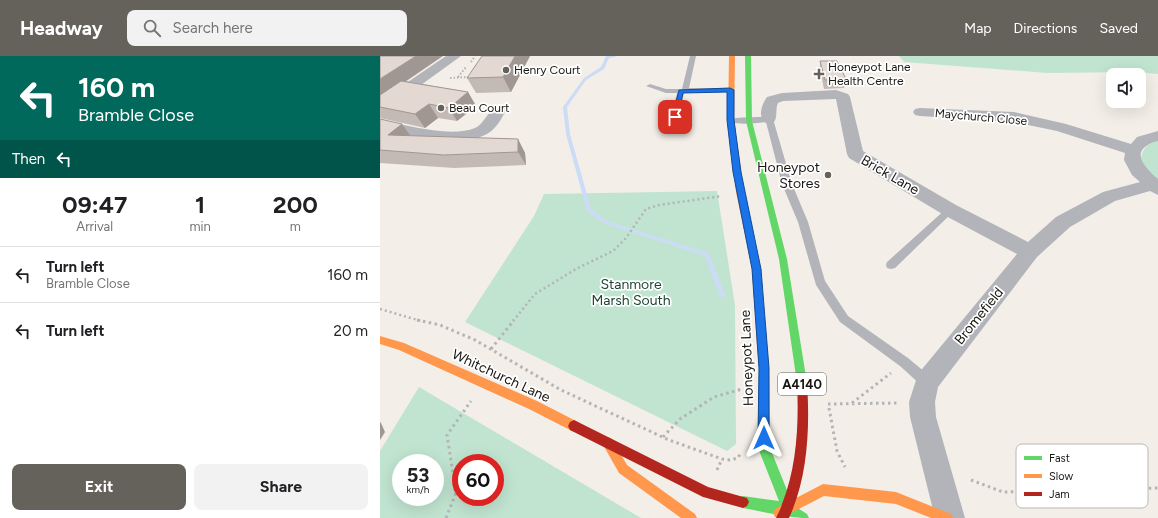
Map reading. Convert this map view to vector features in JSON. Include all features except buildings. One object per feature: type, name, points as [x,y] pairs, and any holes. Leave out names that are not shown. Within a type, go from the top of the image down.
[{"type":"main road","name":"Honeypot Lane","points":[[732,56],[730,120],[740,192],[756,269],[764,368],[764,448],[789,513]]},
{"type":"main road","name":"A4140","points":[[748,56],[749,121],[782,259],[801,371],[804,404],[801,453],[789,513],[778,516]]},
{"type":"main road","name":"Whitchurch Lane","points":[[380,340],[401,346],[484,382],[533,405],[707,493],[789,513]]},
{"type":"main road","points":[[608,443],[623,469],[691,518]]},
{"type":"main road","points":[[789,513],[823,490],[896,498],[948,518]]},
{"type":"main road","points":[[789,513],[803,518]]},
{"type":"street","points":[[434,56],[439,56]]},
{"type":"street","points":[[380,108],[456,56]]},
{"type":"street","name":"Brick Lane","points":[[769,119],[769,106],[772,100],[782,97],[836,94],[843,98],[855,154],[950,210],[1030,252]]},
{"type":"street","points":[[380,124],[398,129],[439,135],[467,135],[481,131],[492,122],[499,110]]},
{"type":"street","name":"Maychurch Close","points":[[920,112],[1014,118],[1061,127],[1134,150]]},
{"type":"street","points":[[1134,150],[1143,140],[1158,136]]},
{"type":"street","name":"Bromefield","points":[[1134,150],[1132,160],[1138,171],[1155,187]]},
{"type":"street","name":"Bromefield","points":[[948,518],[923,417],[922,402],[927,382],[1030,252],[1063,222],[1109,196],[1155,187]]},
{"type":"lane","points":[[672,130],[693,56]]},
{"type":"lane","points":[[650,86],[666,91],[730,90]]},
{"type":"lane","points":[[730,120],[749,121],[769,119],[787,184],[803,222],[820,282],[844,319],[904,362],[927,382]]},
{"type":"lane","points":[[891,265],[950,210]]},
{"type":"path","points":[[491,349],[535,294],[576,269],[613,251],[626,238],[646,209],[659,205],[726,196]]},
{"type":"path","points":[[380,310],[419,321],[440,325],[475,340],[561,390],[663,437],[722,459],[730,460],[738,458],[742,450]]},
{"type":"path","points":[[852,403],[904,362]]},
{"type":"path","points":[[446,518],[456,493],[447,435],[484,382]]},
{"type":"path","points":[[663,437],[680,419],[714,397],[744,388]]},
{"type":"path","points":[[846,468],[837,451],[828,404],[904,403]]},
{"type":"path","points":[[717,470],[722,459]]},
{"type":"path","points":[[971,480],[1003,492],[1016,492]]},
{"type":"path","points":[[1148,488],[1158,488]]},
{"type":"green space","points":[[899,56],[1158,56],[1158,74],[1146,73],[1146,68],[1106,68],[1106,72],[1047,73],[904,62]]},
{"type":"green space","points":[[1158,141],[1158,184],[1141,160],[1146,147]]},
{"type":"green space","name":"Stanmore Marsh South","points":[[717,191],[735,305],[736,444],[727,451],[465,322],[534,216],[544,194]]},
{"type":"green space","points":[[419,387],[641,518],[380,518],[380,451]]},
{"type":"waterway","points":[[616,56],[607,57],[603,68],[585,79],[565,107],[568,134],[589,210],[605,222],[707,255],[722,295]]},
{"type":"traffic: fast","points":[[748,56],[749,121],[783,259],[802,383]]},
{"type":"traffic: fast","points":[[762,346],[764,368],[764,448],[789,511]]},
{"type":"traffic: fast","points":[[743,502],[788,509],[803,518]]},
{"type":"traffic: slow","points":[[732,56],[731,120],[740,192],[756,269],[762,346]]},
{"type":"traffic: slow","points":[[380,340],[401,346],[533,405],[574,426]]},
{"type":"traffic: slow","points":[[608,443],[623,469],[691,518]]},
{"type":"traffic: slow","points":[[779,513],[823,490],[896,498],[947,518]]},
{"type":"traffic: jam","points":[[782,518],[791,497],[799,459],[803,421],[802,383]]},
{"type":"traffic: jam","points":[[574,426],[707,493],[743,502]]},
{"type":"place","name":"Henry Court","points":[[506,70]]},
{"type":"place","name":"Honeypot Lane Health Centre","points":[[819,74]]},
{"type":"place","name":"Beau Court","points":[[441,108]]},
{"type":"place","name":"Honeypot Stores","points":[[828,175]]},
{"type":"route","points":[[675,117],[681,91],[730,90],[730,120],[737,172],[756,269],[764,368],[764,438]]}]
